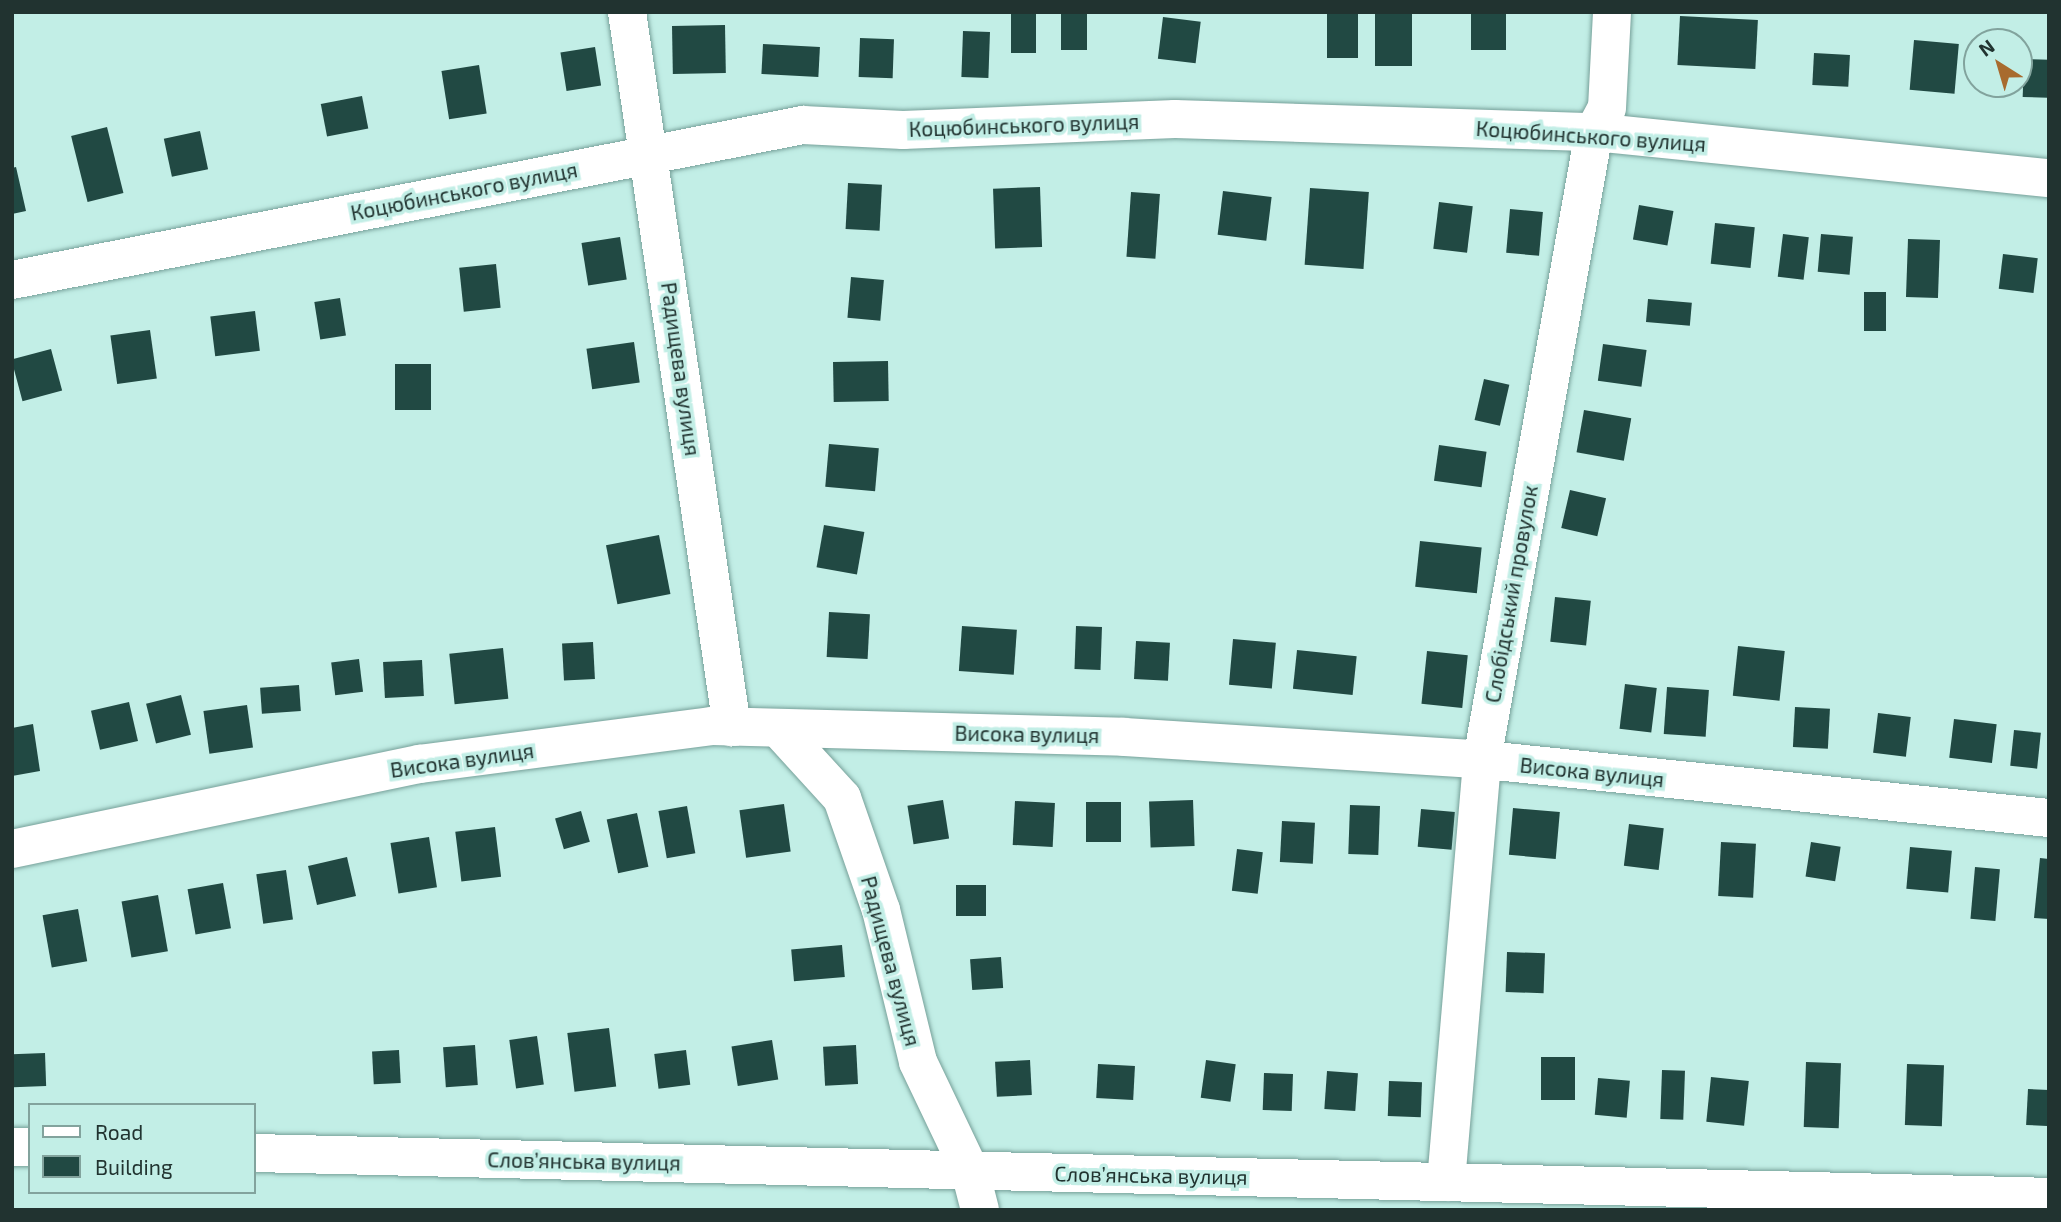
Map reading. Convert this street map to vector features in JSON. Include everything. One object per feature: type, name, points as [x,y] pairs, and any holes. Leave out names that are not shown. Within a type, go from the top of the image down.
[{"type":"street","name":"Радищева вулиця","points":[[627,12],[651,154],[732,727]]},
{"type":"street","name":"Слобідський провулок","points":[[1446,1182],[1482,760],[1594,132],[1607,108],[1612,12]]},
{"type":"street","name":"Коцюбинського вулиця","points":[[12,280],[803,125],[903,130],[1175,118],[1594,132],[2049,177]]},
{"type":"street","name":"Висока вулиця","points":[[12,849],[419,764],[732,727],[1124,737],[1482,760],[2049,818]]},
{"type":"street","name":"Радищева вулиця","points":[[778,728],[842,798],[881,910],[918,1062],[970,1171],[979,1210]]},
{"type":"street","name":"Слов’янська вулиця","points":[[256,1153],[2049,1197]]},
{"type":"building","points":[[1011,12],[1036,12],[1036,53],[1011,53]]},
{"type":"building","points":[[1061,12],[1087,12],[1087,50],[1061,50]]},
{"type":"building","points":[[1375,12],[1412,12],[1412,66],[1375,66]]},
{"type":"building","points":[[1471,12],[1506,12],[1506,50],[1471,50]]},
{"type":"building","points":[[1327,14],[1358,14],[1358,58],[1327,58]]},
{"type":"building","points":[[1680,16],[1758,20],[1755,69],[1677,65]]},
{"type":"building","points":[[1163,17],[1201,22],[1196,63],[1158,59]]},
{"type":"building","points":[[725,25],[726,73],[673,74],[672,26]]},
{"type":"building","points":[[963,31],[990,32],[988,78],[961,77]]},
{"type":"building","points":[[860,38],[894,39],[893,78],[859,77]]},
{"type":"building","points":[[1914,40],[1959,44],[1954,94],[1910,90]]},
{"type":"building","points":[[763,44],[820,47],[818,77],[761,74]]},
{"type":"building","points":[[595,47],[601,86],[567,91],[560,52]]},
{"type":"building","points":[[1814,53],[1850,55],[1848,87],[1812,85]]},
{"type":"building","points":[[2033,59],[2049,60],[2048,98],[2033,97]]},
{"type":"building","points":[[479,65],[487,113],[449,119],[441,71]]},
{"type":"building","points":[[362,96],[368,128],[327,136],[321,104]]},
{"type":"building","points":[[107,127],[123,193],[88,202],[71,136]]},
{"type":"building","points":[[200,131],[208,169],[172,177],[164,139]]},
{"type":"building","points":[[16,167],[26,211],[12,214],[12,168]]},
{"type":"building","points":[[848,183],[882,185],[880,231],[846,229]]},
{"type":"building","points":[[1040,187],[1042,247],[995,249],[993,189]]},
{"type":"building","points":[[1310,188],[1369,192],[1363,269],[1305,265]]},
{"type":"building","points":[[1223,191],[1272,197],[1266,241],[1218,235]]},
{"type":"building","points":[[1131,192],[1160,194],[1155,259],[1126,257]]},
{"type":"building","points":[[1439,202],[1473,206],[1467,253],[1433,249]]},
{"type":"building","points":[[1639,205],[1673,211],[1667,246],[1633,239]]},
{"type":"building","points":[[1510,209],[1543,212],[1539,256],[1506,253]]},
{"type":"building","points":[[1715,223],[1755,227],[1750,268],[1711,264]]},
{"type":"building","points":[[1783,234],[1809,237],[1804,280],[1778,277]]},
{"type":"building","points":[[1821,234],[1853,237],[1850,275],[1818,272]]},
{"type":"building","points":[[620,237],[627,279],[588,286],[581,243]]},
{"type":"building","points":[[1908,239],[1940,240],[1938,298],[1906,297]]},
{"type":"building","points":[[2003,254],[2038,258],[2033,293],[1999,289]]},
{"type":"building","points":[[496,264],[501,308],[464,312],[459,268]]},
{"type":"building","points":[[851,277],[884,280],[880,321],[847,318]]},
{"type":"building","points":[[1864,292],[1886,292],[1886,331],[1864,331]]},
{"type":"building","points":[[340,298],[346,336],[320,340],[314,302]]},
{"type":"building","points":[[1648,299],[1692,303],[1690,326],[1646,322]]},
{"type":"building","points":[[255,311],[260,351],[215,356],[210,316]]},
{"type":"building","points":[[150,330],[157,379],[117,384],[110,336]]},
{"type":"building","points":[[634,342],[640,383],[592,389],[586,349]]},
{"type":"building","points":[[1603,344],[1647,350],[1641,387],[1598,381]]},
{"type":"building","points":[[51,349],[62,391],[23,401],[12,359]]},
{"type":"building","points":[[888,361],[889,401],[834,402],[833,362]]},
{"type":"building","points":[[395,364],[431,364],[431,410],[395,410]]},
{"type":"building","points":[[1484,379],[1509,385],[1500,426],[1475,420]]},
{"type":"building","points":[[1584,410],[1631,418],[1624,461],[1577,452]]},
{"type":"building","points":[[829,444],[879,448],[875,491],[825,487]]},
{"type":"building","points":[[1439,445],[1487,452],[1482,487],[1434,481]]},
{"type":"building","points":[[1570,490],[1606,498],[1597,536],[1561,528]]},
{"type":"building","points":[[824,525],[864,532],[857,574],[817,567]]},
{"type":"building","points":[[659,535],[670,594],[617,604],[606,545]]},
{"type":"building","points":[[1420,541],[1482,547],[1477,593],[1415,587]]},
{"type":"building","points":[[1555,597],[1591,601],[1586,646],[1550,642]]},
{"type":"building","points":[[829,612],[870,614],[868,659],[827,657]]},
{"type":"building","points":[[962,626],[1017,630],[1014,675],[959,671]]},
{"type":"building","points":[[1076,626],[1102,627],[1100,670],[1074,669]]},
{"type":"building","points":[[1233,639],[1276,643],[1272,689],[1229,685]]},
{"type":"building","points":[[1136,641],[1170,643],[1168,681],[1134,679]]},
{"type":"building","points":[[593,642],[595,679],[564,681],[562,644]]},
{"type":"building","points":[[1738,646],[1785,651],[1780,701],[1733,696]]},
{"type":"building","points":[[503,648],[508,699],[455,704],[449,654]]},
{"type":"building","points":[[1297,650],[1357,656],[1353,695],[1293,689]]},
{"type":"building","points":[[1427,651],[1468,655],[1462,708],[1421,704]]},
{"type":"building","points":[[359,659],[363,692],[335,695],[331,662]]},
{"type":"building","points":[[422,660],[424,696],[385,698],[383,662]]},
{"type":"building","points":[[1625,684],[1657,688],[1651,733],[1620,729]]},
{"type":"building","points":[[299,685],[301,711],[262,714],[260,688]]},
{"type":"building","points":[[1667,687],[1709,690],[1706,737],[1664,734]]},
{"type":"building","points":[[181,695],[191,735],[156,743],[146,704]]},
{"type":"building","points":[[129,702],[138,741],[100,750],[91,711]]},
{"type":"building","points":[[247,705],[253,748],[209,754],[203,711]]},
{"type":"building","points":[[1795,707],[1830,709],[1828,749],[1793,747]]},
{"type":"building","points":[[1878,713],[1911,717],[1906,757],[1873,753]]},
{"type":"building","points":[[1954,719],[1997,724],[1992,763],[1949,758]]},
{"type":"building","points":[[33,724],[40,771],[12,776],[12,728]]},
{"type":"building","points":[[2014,730],[2041,733],[2037,769],[2010,766]]},
{"type":"building","points":[[943,800],[949,839],[914,844],[907,806]]},
{"type":"building","points":[[1193,800],[1195,846],[1151,848],[1149,802]]},
{"type":"building","points":[[1015,801],[1055,803],[1053,847],[1013,845]]},
{"type":"building","points":[[1086,802],[1121,802],[1121,842],[1086,842]]},
{"type":"building","points":[[784,804],[791,852],[746,858],[739,810]]},
{"type":"building","points":[[1350,805],[1380,806],[1378,855],[1348,854]]},
{"type":"building","points":[[687,806],[695,853],[667,858],[658,811]]},
{"type":"building","points":[[1513,808],[1560,812],[1556,859],[1509,855]]},
{"type":"building","points":[[1421,809],[1455,812],[1452,850],[1418,847]]},
{"type":"building","points":[[581,811],[590,842],[564,849],[555,818]]},
{"type":"building","points":[[637,813],[648,867],[618,873],[607,819]]},
{"type":"building","points":[[1282,821],[1315,823],[1313,864],[1280,862]]},
{"type":"building","points":[[1629,824],[1664,828],[1659,870],[1624,866]]},
{"type":"building","points":[[495,827],[501,877],[461,882],[455,832]]},
{"type":"building","points":[[429,837],[437,887],[398,893],[390,843]]},
{"type":"building","points":[[1721,842],[1756,844],[1753,898],[1718,896]]},
{"type":"building","points":[[1811,842],[1841,847],[1835,881],[1806,877]]},
{"type":"building","points":[[1910,847],[1952,851],[1948,893],[1906,889]]},
{"type":"building","points":[[1237,849],[1263,852],[1258,894],[1232,891]]},
{"type":"building","points":[[347,857],[356,896],[317,905],[308,866]]},
{"type":"building","points":[[2040,858],[2049,859],[2049,919],[2034,918]]},
{"type":"building","points":[[1975,867],[2000,869],[1995,921],[1970,919]]},
{"type":"building","points":[[286,870],[293,920],[263,924],[256,874]]},
{"type":"building","points":[[223,883],[231,928],[196,935],[188,889]]},
{"type":"building","points":[[956,885],[986,885],[986,916],[956,916]]},
{"type":"building","points":[[158,895],[168,951],[131,958],[122,901]]},
{"type":"building","points":[[78,909],[87,961],[52,967],[43,915]]},
{"type":"building","points":[[842,945],[845,977],[794,981],[791,949]]},
{"type":"building","points":[[1507,952],[1545,953],[1544,993],[1506,992]]},
{"type":"building","points":[[1001,957],[1003,988],[972,990],[970,959]]},
{"type":"building","points":[[609,1028],[616,1087],[575,1092],[567,1033]]},
{"type":"building","points":[[537,1036],[544,1085],[516,1088],[509,1040]]},
{"type":"building","points":[[772,1040],[778,1080],[738,1086],[732,1046]]},
{"type":"building","points":[[475,1045],[478,1085],[446,1087],[443,1047]]},
{"type":"building","points":[[856,1045],[858,1084],[825,1086],[823,1047]]},
{"type":"building","points":[[399,1050],[401,1083],[374,1084],[372,1051]]},
{"type":"building","points":[[686,1050],[690,1085],[659,1089],[654,1054]]},
{"type":"building","points":[[45,1053],[46,1086],[13,1087],[12,1054]]},
{"type":"building","points":[[1541,1057],[1575,1057],[1575,1100],[1541,1100]]},
{"type":"building","points":[[1030,1060],[1032,1095],[997,1097],[995,1062]]},
{"type":"building","points":[[1206,1060],[1236,1064],[1230,1102],[1201,1098]]},
{"type":"building","points":[[1806,1062],[1841,1063],[1839,1128],[1804,1127]]},
{"type":"building","points":[[1098,1064],[1135,1066],[1133,1100],[1096,1098]]},
{"type":"building","points":[[1907,1064],[1944,1065],[1942,1126],[1905,1125]]},
{"type":"building","points":[[1662,1070],[1685,1071],[1683,1120],[1660,1119]]},
{"type":"building","points":[[1327,1071],[1358,1073],[1355,1111],[1324,1109]]},
{"type":"building","points":[[1264,1073],[1293,1074],[1292,1111],[1263,1110]]},
{"type":"building","points":[[1711,1077],[1749,1081],[1744,1126],[1706,1122]]},
{"type":"building","points":[[1598,1078],[1630,1081],[1627,1118],[1595,1115]]},
{"type":"building","points":[[1389,1081],[1422,1082],[1421,1117],[1388,1116]]},
{"type":"building","points":[[2028,1089],[2049,1090],[2047,1126],[2026,1125]]}]
